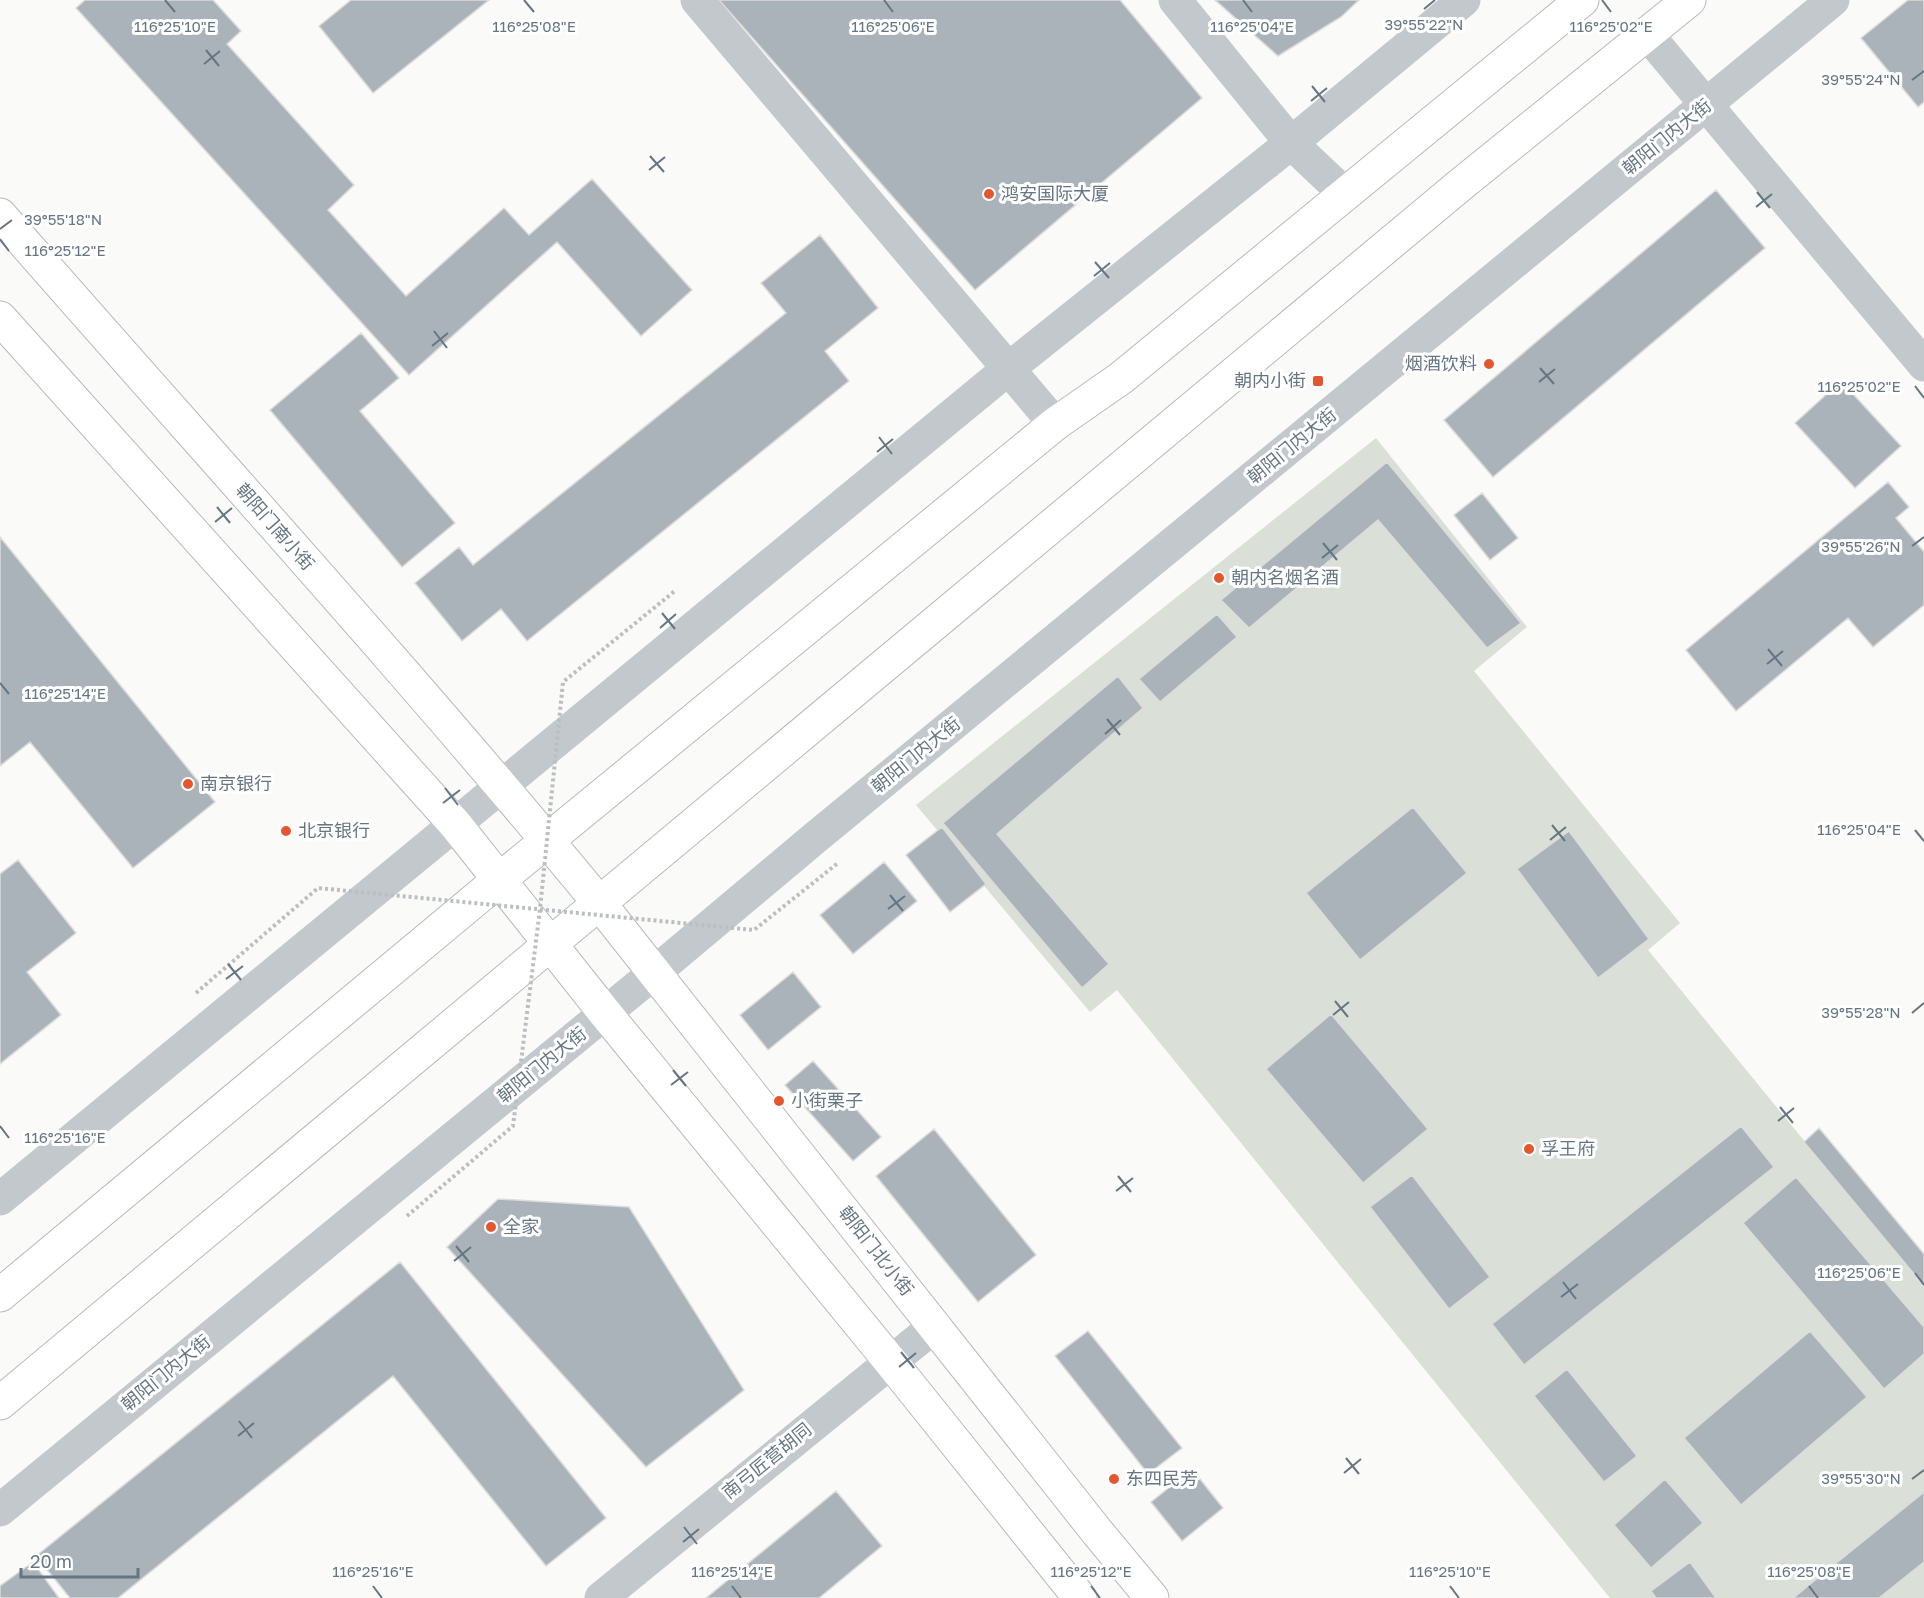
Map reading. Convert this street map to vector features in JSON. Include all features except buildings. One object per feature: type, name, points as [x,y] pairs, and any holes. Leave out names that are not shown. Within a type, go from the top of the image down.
[{"type":"main road","points":[[0,1295],[499,880],[1055,424],[1121,378],[1582,0]]},
{"type":"main road","points":[[0,1403],[1459,186],[1689,0]]},
{"type":"main road","name":"朝阳门南小街","points":[[0,215],[234,479],[600,904]]},
{"type":"main road","points":[[0,318],[455,824],[605,1013],[890,1361],[1080,1598]]},
{"type":"main road","name":"朝阳门北小街","points":[[600,904],[1152,1598]]},
{"type":"street","points":[[697,0],[1055,424]]},
{"type":"street","points":[[1175,0],[1291,144],[1346,195]]},
{"type":"street","points":[[0,1199],[1008,369],[1291,144],[1464,0]]},
{"type":"street","name":"朝阳门内大街","points":[[0,1509],[654,973],[1833,0]]},
{"type":"street","points":[[1647,34],[1924,365]]},
{"type":"street","name":"南弓匠营胡同","points":[[601,1598],[935,1326]]},
{"type":"path","points":[[407,1216],[513,1126],[540,909],[562,682],[676,590]]},
{"type":"path","points":[[196,993],[318,888],[754,930],[838,863]]},
{"type":"shaded area","name":"孚王府","points":[[1376,438],[1527,627],[1474,671],[1680,923],[1648,950],[1924,1287],[1924,1598],[1610,1598],[1117,990],[1090,1012],[916,805]]},
{"type":"place","name":"鸿安国际大厦","points":[[989,194]]},
{"type":"place","name":"烟酒饮料","points":[[1489,364]]},
{"type":"place","name":"朝内小街","points":[[1318,381]]},
{"type":"place","name":"朝内名烟名酒","points":[[1219,578]]},
{"type":"place","name":"南京银行","points":[[188,784]]},
{"type":"place","name":"北京银行","points":[[286,831]]},
{"type":"place","name":"小街栗子","points":[[779,1101]]},
{"type":"place","name":"孚王府","points":[[1529,1149]]},
{"type":"place","name":"全家","points":[[491,1227]]},
{"type":"place","name":"东四民芳","points":[[1114,1479]]}]
